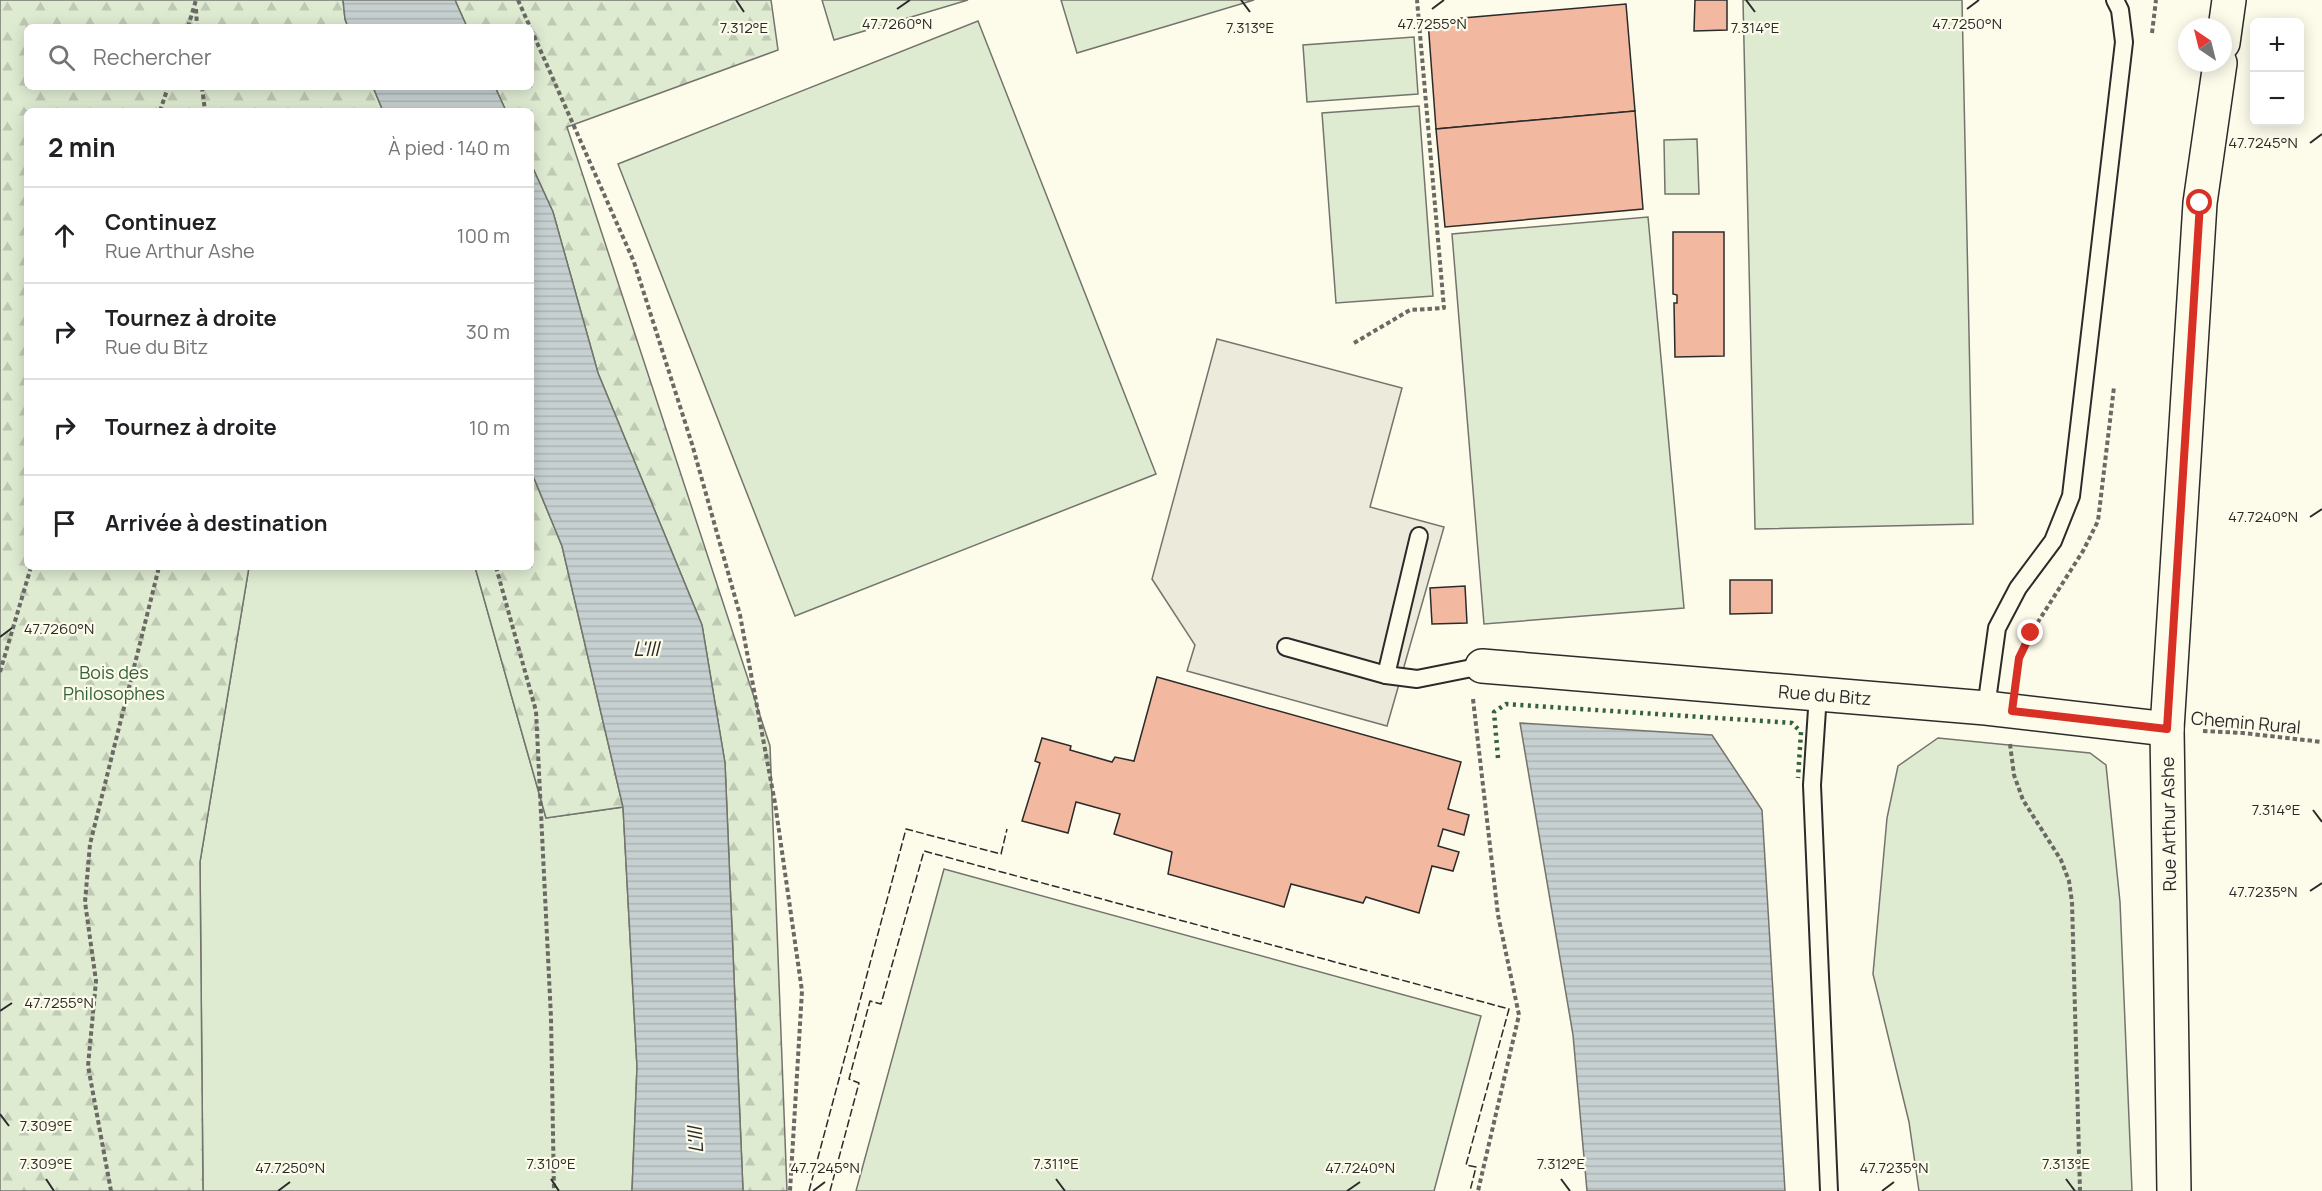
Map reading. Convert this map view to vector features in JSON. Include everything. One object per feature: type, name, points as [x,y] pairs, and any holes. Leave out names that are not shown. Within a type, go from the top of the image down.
[{"type":"main road","points":[[2226,18],[2229,0]]},
{"type":"main road","name":"Rue Arthur Ashe","points":[[2174,1191],[2167,729],[2200,203],[2219,72]]},
{"type":"main road","name":"Rue du Bitz","points":[[1476,667],[1999,710],[2167,729]]},
{"type":"lane","points":[[1999,710],[1997,628],[2018,588],[2053,542],[2071,496],[2124,42],[2120,10],[2115,0]]},
{"type":"lane","points":[[1386,675],[1419,536]]},
{"type":"lane","points":[[1286,647],[1386,675],[1418,679],[1476,667]]},
{"type":"lane","points":[[1818,694],[1812,785],[1829,1191]]},
{"type":"path","points":[[519,0],[529,24]]},
{"type":"path","points":[[1354,343],[1410,310],[1444,308],[1417,0]]},
{"type":"path","points":[[2152,35],[2156,0]]},
{"type":"path","points":[[189,24],[196,3]]},
{"type":"path","points":[[196,3],[197,24]]},
{"type":"path","points":[[534,35],[634,262],[692,444],[740,615],[775,803],[802,991],[790,1191]]},
{"type":"path","points":[[161,108],[167,90]]},
{"type":"path","points":[[202,90],[204,108]]},
{"type":"path","points":[[2019,658],[2031,633],[2083,551],[2098,521],[2115,375]]},
{"type":"path","points":[[0,672],[30,570]]},
{"type":"path","points":[[111,1191],[88,1066],[96,981],[85,902],[90,844],[158,570]]},
{"type":"path","points":[[497,570],[536,711],[551,1018],[554,1191]]},
{"type":"path","points":[[1476,667],[1498,915],[1519,1015],[1478,1191]]},
{"type":"path","points":[[1999,710],[2008,735],[2014,775],[2023,800],[2061,860],[2069,881],[2072,902],[2080,1191]]},
{"type":"path","name":"Chemin Rural","points":[[2167,729],[2243,733],[2322,742]]},
{"type":"green space","name":"Bois des Philosophes","points":[[0,0],[343,0],[347,24],[24,24],[24,90],[374,90],[382,108],[24,108],[24,570],[249,570],[200,862],[203,1191],[0,1191]]},
{"type":"green space","points":[[455,0],[771,0],[778,50],[567,127],[770,746],[787,1191],[743,1191],[725,763],[702,625],[598,373],[553,212],[534,171],[534,108],[505,108],[496,90],[534,90],[534,24],[466,24]]},
{"type":"green space","points":[[822,0],[968,0],[834,40]]},
{"type":"green space","points":[[1061,0],[1254,0],[1077,53]]},
{"type":"green space","points":[[1743,0],[1962,0],[1973,524],[1755,529]]},
{"type":"green space","points":[[978,21],[1156,474],[795,616],[618,164]]},
{"type":"green space","points":[[1414,37],[1418,94],[1307,102],[1303,45]]},
{"type":"green space","points":[[1419,106],[1433,296],[1336,303],[1322,113]]},
{"type":"green space","points":[[1697,139],[1699,194],[1665,194],[1664,140]]},
{"type":"green space","points":[[1648,217],[1684,608],[1484,624],[1452,234]]},
{"type":"green space","points":[[534,478],[562,546],[623,807],[546,818],[476,570],[534,570]]},
{"type":"green space","points":[[249,570],[476,570],[546,818],[623,807],[637,1067],[632,1191],[203,1191],[200,862]]},
{"type":"green space","points":[[1938,738],[2090,753],[2106,765],[2120,902],[2132,1191],[1919,1191],[1909,1122],[1873,974],[1887,818],[1898,766]]},
{"type":"green space","points":[[944,869],[1481,1016],[1434,1191],[856,1191]]},
{"type":"shaded area","points":[[1217,339],[1402,388],[1370,507],[1444,527],[1387,726],[1187,671],[1195,645],[1152,579]]},
{"type":"water","points":[[343,0],[455,0],[466,24],[347,24]]},
{"type":"water","points":[[374,90],[496,90],[505,108],[382,108]]},
{"type":"water","name":"L'Ill","points":[[534,171],[553,212],[598,373],[702,625],[725,763],[743,1191],[632,1191],[637,1067],[623,807],[562,546],[534,478]]},
{"type":"water","points":[[1520,723],[1712,735],[1762,810],[1785,1191],[1587,1191],[1573,1035]]},
{"type":"building","points":[[1695,0],[1727,0],[1727,30],[1694,31]]},
{"type":"building","points":[[1626,4],[1635,111],[1436,129],[1428,21]]},
{"type":"building","points":[[1635,111],[1643,209],[1445,227],[1436,129]]},
{"type":"building","points":[[1673,232],[1724,232],[1724,356],[1675,357],[1674,303],[1677,303],[1677,295],[1673,294]]},
{"type":"building","points":[[1730,580],[1772,580],[1772,613],[1730,614]]},
{"type":"building","points":[[1465,586],[1467,623],[1432,624],[1430,588]]},
{"type":"building","points":[[1157,677],[1461,762],[1448,809],[1469,815],[1464,835],[1443,829],[1438,846],[1459,852],[1453,871],[1432,866],[1419,913],[1366,897],[1363,903],[1291,884],[1284,907],[1168,874],[1172,852],[1114,834],[1120,814],[1076,802],[1068,833],[1022,821],[1040,763],[1035,761],[1042,738],[1071,746],[1070,750],[1112,762],[1115,757],[1134,761]]},
{"type":"hedge","points":[[1498,758],[1494,712],[1506,704],[1792,723],[1801,732],[1798,778]]},
{"type":"fence","points":[[809,1191],[906,829],[1001,854],[1007,829]]},
{"type":"fence","points":[[830,1191],[859,1083],[849,1079],[870,1001],[881,1004],[924,851],[1509,1009],[1466,1165],[1476,1167],[1470,1191]]},
{"type":"route","points":[[2031,633],[2019,658],[2012,711],[2167,729],[2200,203]]}]
